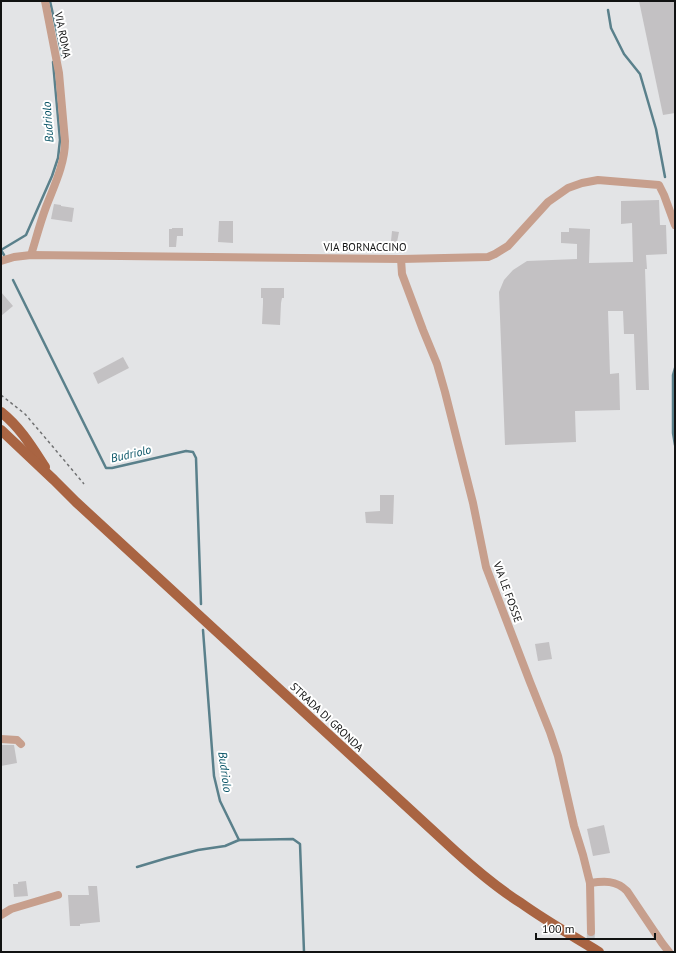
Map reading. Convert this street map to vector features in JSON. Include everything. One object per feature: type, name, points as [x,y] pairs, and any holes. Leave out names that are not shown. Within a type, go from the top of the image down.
[{"type":"main road","name":"STRADA DI GRONDA","points":[[1,412],[20,431],[54,480]]},
{"type":"main road","name":"STRADA DI GRONDA","points":[[1,430],[76,502],[455,852],[520,903],[599,952]]},
{"type":"street","name":"VIA ROMA","points":[[31,255],[45,210],[61,168],[65,149],[59,73],[45,1]]},
{"type":"street","name":"VIA BORNACCINO","points":[[1,261],[14,257],[31,255],[401,259],[488,257],[496,254],[508,246],[548,202],[568,188],[582,183],[598,180],[659,185],[675,225]]},
{"type":"street","name":"VIA LE FOSSE","points":[[401,259],[402,274],[422,330],[437,364],[445,392],[473,503],[486,567],[558,756],[574,826],[590,883],[591,932]]},
{"type":"street","points":[[1,739],[17,740],[21,744]]},
{"type":"street","points":[[590,883],[599,881],[609,882],[615,883],[624,888],[669,952]]},
{"type":"street","points":[[1,915],[11,909],[58,895]]},
{"type":"path","points":[[1,395],[24,414],[84,484]]},
{"type":"building","points":[[639,1],[675,1],[675,113],[663,115]]},
{"type":"building","points":[[659,200],[660,225],[666,225],[667,254],[646,255],[647,269],[645,269],[649,390],[636,390],[634,334],[624,334],[623,311],[608,311],[610,374],[619,373],[620,410],[575,411],[576,442],[505,445],[499,292],[504,280],[513,270],[527,261],[577,259],[577,244],[561,243],[561,232],[569,232],[569,228],[590,229],[589,263],[633,262],[632,223],[621,224],[621,201]]},
{"type":"building","points":[[54,204],[74,208],[72,222],[51,219]]},
{"type":"building","points":[[219,221],[233,221],[233,243],[218,242]]},
{"type":"building","points":[[183,228],[183,236],[177,236],[176,247],[169,247],[169,229]]},
{"type":"building","points":[[392,231],[399,232],[397,242],[406,243],[405,253],[390,251]]},
{"type":"building","points":[[261,288],[284,288],[284,298],[282,298],[281,303],[280,325],[262,324],[263,298],[261,298]]},
{"type":"building","points":[[1,292],[13,306],[1,316]]},
{"type":"building","points":[[123,357],[129,368],[98,384],[93,373]]},
{"type":"building","points":[[380,495],[394,495],[393,524],[366,523],[365,512],[380,511]]},
{"type":"building","points":[[549,642],[552,659],[538,661],[535,644]]},
{"type":"building","points":[[1,745],[14,745],[17,763],[1,766]]},
{"type":"building","points":[[604,825],[610,853],[593,856],[587,829]]},
{"type":"building","points":[[26,881],[28,896],[14,897],[13,884]]},
{"type":"building","points":[[88,886],[97,886],[100,922],[80,924],[80,926],[70,926],[68,895],[89,895]]},
{"type":"waterway","name":"Budriolo","points":[[50,1],[62,55]]},
{"type":"waterway","points":[[608,10],[611,28],[624,54],[640,74],[656,129],[665,177]]},
{"type":"waterway","name":"Budriolo","points":[[4,255],[1,250],[26,235],[52,176],[58,158],[60,140],[53,62]]},
{"type":"waterway","name":"Budriolo","points":[[13,280],[106,468],[112,468],[186,451],[193,452],[196,458],[201,604]]},
{"type":"waterway","points":[[675,368],[673,375],[673,433],[675,445]]},
{"type":"waterway","name":"Budriolo","points":[[137,867],[198,850],[225,846],[239,840],[220,801],[214,776],[203,630]]},
{"type":"waterway","name":"Budriolo","points":[[239,840],[293,839],[300,844],[304,952]]},
{"type":"tunnel","points":[[590,951],[591,932]]}]
